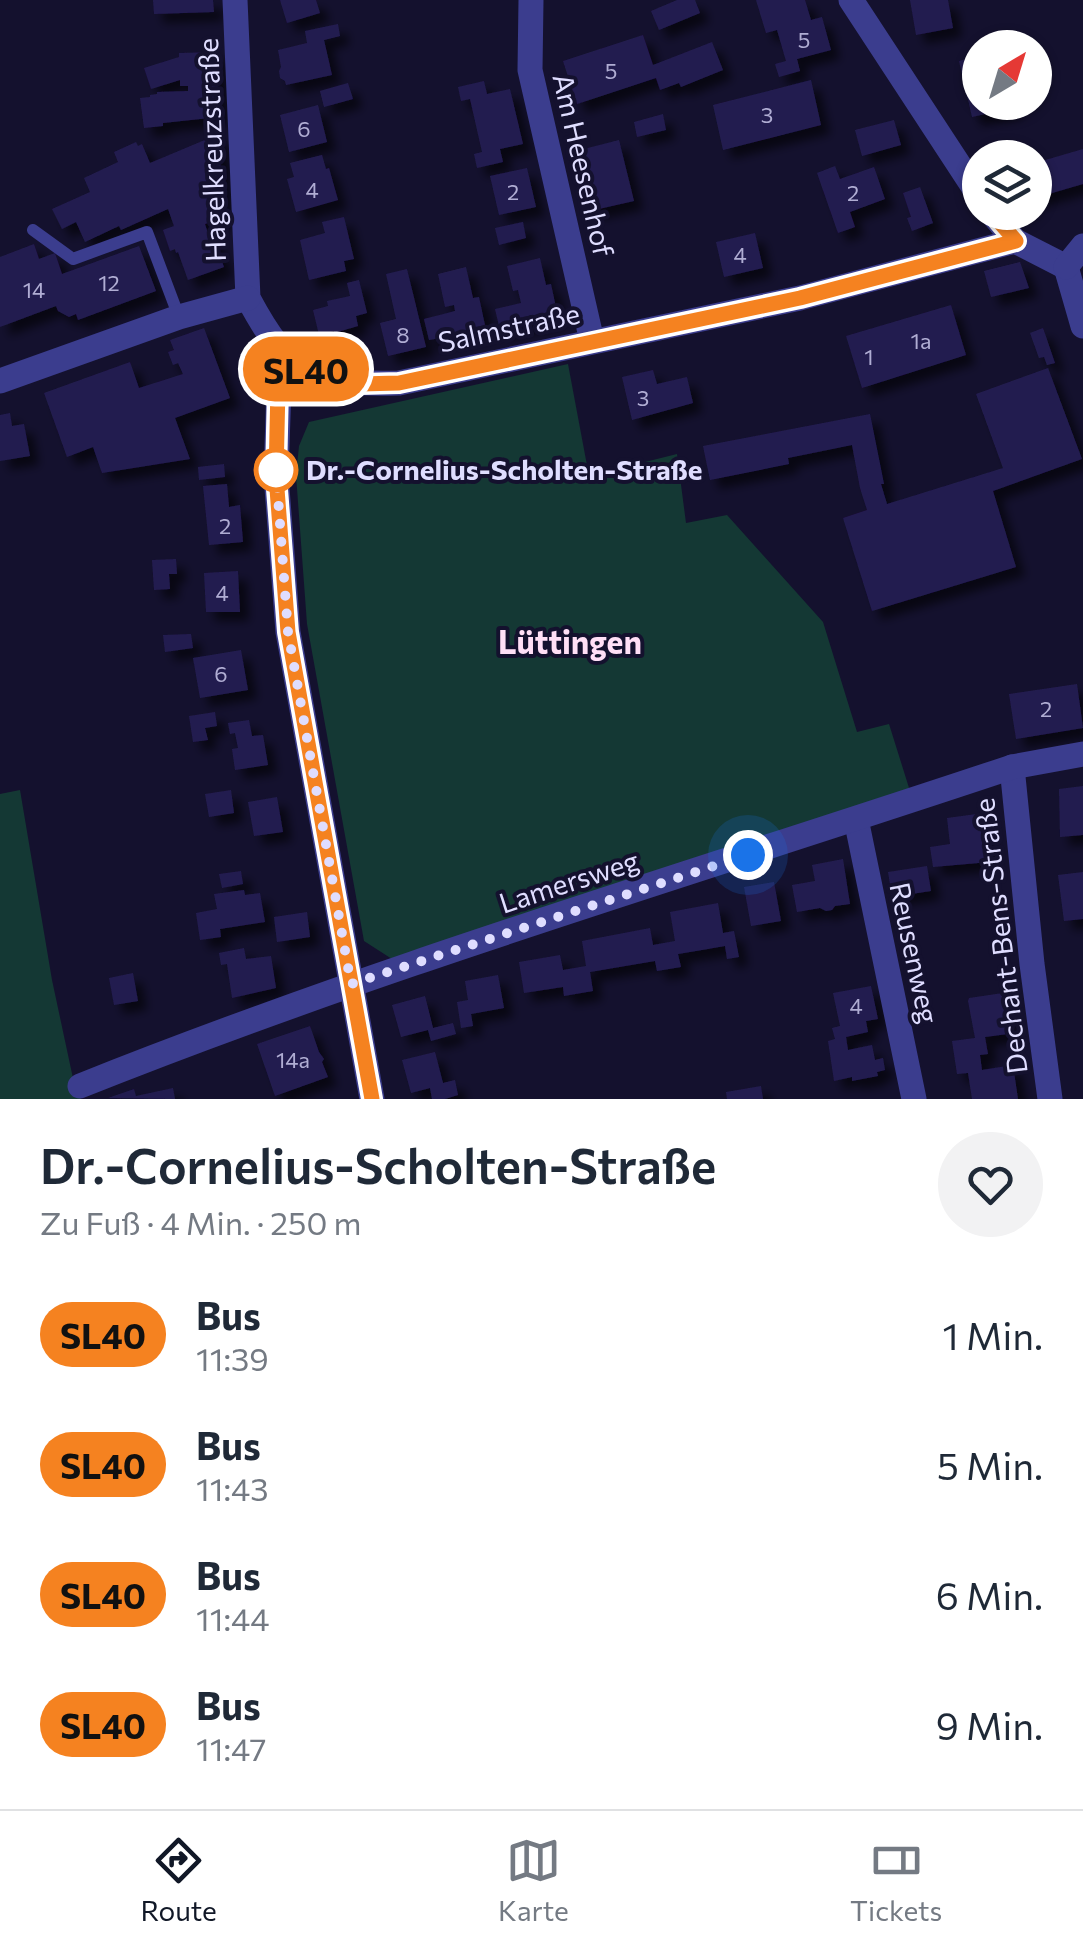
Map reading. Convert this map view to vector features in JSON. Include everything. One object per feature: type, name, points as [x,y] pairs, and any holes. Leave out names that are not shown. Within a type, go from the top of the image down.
[{"type":"street","name":"Hagelkreuzstraße","points":[[236,0],[248,298]]},
{"type":"street","name":"Am Heesenhof","points":[[531,0],[530,70],[592,341]]},
{"type":"street","points":[[851,0],[962,169]]},
{"type":"street","points":[[1006,230],[1016,241],[1066,267],[1083,326]]},
{"type":"street","name":"Salmstraße","points":[[289,361],[323,378],[360,384],[399,383],[800,298],[1016,241]]},
{"type":"street","points":[[1066,267],[1083,246]]},
{"type":"street","points":[[0,382],[180,317],[248,298],[266,333],[289,361],[278,387],[276,476],[288,632],[372,1099]]},
{"type":"street","name":"Lamersweg","points":[[80,1086],[351,984],[1012,767],[1083,754]]},
{"type":"street","name":"Dechant-Bens-Straße","points":[[1012,767],[1050,1099]]},
{"type":"street","name":"Reusenweg","points":[[856,819],[914,1099]]},
{"type":"lane","points":[[33,230],[73,259],[146,232],[180,317]]},
{"type":"green space","points":[[568,364],[589,476],[677,454],[686,523],[727,515],[823,622],[857,732],[889,724],[910,791],[392,959],[364,941],[307,624],[296,475],[299,446],[309,422]]},
{"type":"green space","points":[[20,790],[52,980],[74,1083],[81,1099],[0,1099],[0,794]]},
{"type":"building","points":[[153,0],[213,0],[214,12],[154,14]]},
{"type":"building","points":[[280,0],[316,0],[320,13],[287,23]]},
{"type":"building","points":[[677,0],[695,0],[700,13],[659,30],[651,11]]},
{"type":"building","points":[[756,0],[805,0],[811,20],[822,17],[831,50],[797,59],[800,71],[779,77],[775,64],[786,61],[777,30],[766,33]]},
{"type":"building","points":[[910,0],[948,0],[953,28],[916,35]]},
{"type":"building","points":[[338,24],[340,36],[324,40],[332,75],[286,85],[280,78],[278,50],[307,43],[305,31]]},
{"type":"building","points":[[643,35],[653,65],[712,42],[723,70],[681,87],[679,83],[660,90],[656,78],[577,104],[563,61]]},
{"type":"building","points":[[216,52],[219,117],[144,128],[140,98],[157,92],[188,91],[188,86],[180,86],[180,80],[151,89],[144,68],[179,57],[179,53]]},
{"type":"building","points":[[811,80],[821,125],[723,150],[713,105]]},
{"type":"building","points":[[484,81],[487,94],[510,89],[523,144],[500,149],[503,162],[477,168],[474,154],[482,152],[470,99],[461,101],[458,87]]},
{"type":"building","points":[[348,83],[353,99],[324,107],[320,91]]},
{"type":"building","points":[[318,105],[327,142],[289,152],[280,115]]},
{"type":"building","points":[[663,114],[666,130],[637,137],[634,122]]},
{"type":"building","points":[[894,120],[901,145],[862,156],[855,130]]},
{"type":"building","points":[[219,134],[223,218],[205,224],[224,267],[188,280],[178,252],[170,251],[163,230],[174,226],[168,209],[85,242],[76,222],[62,229],[52,209],[90,192],[84,178],[118,162],[114,152],[136,142],[138,146],[142,144],[150,163]]},
{"type":"building","points":[[619,140],[634,201],[590,211],[576,151]]},
{"type":"building","points":[[1083,149],[1083,184],[1052,193],[1052,158]]},
{"type":"building","points":[[322,155],[338,200],[296,212],[287,179],[294,177],[290,163]]},
{"type":"building","points":[[835,166],[840,179],[874,167],[885,199],[850,212],[855,227],[838,233],[817,173]]},
{"type":"building","points":[[527,168],[536,207],[499,215],[490,176]]},
{"type":"building","points":[[920,187],[933,223],[912,231],[903,193]]},
{"type":"building","points":[[344,217],[354,259],[344,261],[346,271],[309,280],[300,240],[325,233],[322,222]]},
{"type":"building","points":[[523,222],[526,238],[499,245],[495,228]]},
{"type":"building","points":[[755,233],[763,268],[724,277],[716,242]]},
{"type":"building","points":[[34,244],[39,259],[55,253],[62,274],[139,246],[156,291],[78,320],[76,314],[69,317],[56,306],[0,327],[0,257]]},
{"type":"building","points":[[540,258],[558,317],[500,330],[495,309],[521,303],[518,290],[513,291],[507,266]]},
{"type":"building","points":[[1020,262],[1029,288],[991,297],[984,271]]},
{"type":"building","points":[[466,267],[473,298],[479,297],[486,330],[429,340],[424,319],[455,311],[454,305],[445,307],[438,274]]},
{"type":"building","points":[[407,269],[426,347],[388,356],[380,323],[396,319],[386,274]]},
{"type":"building","points":[[359,280],[367,313],[356,316],[358,326],[319,335],[313,310],[328,306],[327,301],[350,296],[347,283]]},
{"type":"building","points":[[951,305],[966,355],[862,388],[846,336]]},
{"type":"building","points":[[204,328],[230,398],[175,418],[190,459],[102,473],[93,447],[67,457],[44,393],[130,362],[139,388],[183,374],[178,363],[173,365],[168,352],[174,350],[170,340]]},
{"type":"building","points":[[1043,328],[1055,363],[1047,365],[1044,357],[1039,358],[1030,333]]},
{"type":"building","points":[[1048,368],[1082,459],[993,491],[1016,567],[872,611],[843,518],[867,510],[852,445],[788,458],[789,464],[710,480],[703,446],[870,414],[887,504],[1003,468],[976,394]]},
{"type":"building","points":[[653,370],[657,384],[687,377],[693,403],[632,420],[622,377]]},
{"type":"building","points":[[10,413],[12,426],[24,424],[30,456],[0,461],[0,415]]},
{"type":"building","points":[[224,464],[225,477],[199,480],[198,467]]},
{"type":"building","points":[[227,484],[229,507],[240,505],[243,542],[209,545],[203,486]]},
{"type":"building","points":[[176,559],[177,574],[169,574],[170,589],[154,590],[152,560]]},
{"type":"building","points":[[238,571],[240,612],[206,612],[204,573]]},
{"type":"building","points":[[191,634],[193,648],[165,652],[163,635]]},
{"type":"building","points":[[241,650],[248,690],[200,698],[193,658]]},
{"type":"building","points":[[1077,684],[1083,728],[1016,739],[1009,694]]},
{"type":"building","points":[[215,712],[217,726],[205,728],[208,740],[193,742],[189,716]]},
{"type":"building","points":[[249,720],[252,736],[263,735],[268,765],[235,770],[232,749],[238,748],[228,723]]},
{"type":"building","points":[[1083,786],[1083,835],[1060,837],[1059,789]]},
{"type":"building","points":[[231,790],[234,813],[209,817],[205,794]]},
{"type":"building","points":[[277,797],[283,832],[254,836],[248,802]]},
{"type":"building","points":[[984,813],[990,862],[933,867],[930,847],[950,844],[947,818]]},
{"type":"building","points":[[843,859],[850,904],[826,911],[820,908],[797,912],[792,885],[815,881],[812,865]]},
{"type":"building","points":[[927,866],[931,891],[892,897],[888,872]]},
{"type":"building","points":[[241,871],[243,884],[222,888],[219,874]]},
{"type":"building","points":[[1083,872],[1083,919],[1064,921],[1058,875]]},
{"type":"building","points":[[774,882],[781,921],[751,926],[744,887]]},
{"type":"building","points":[[244,890],[245,895],[260,893],[265,922],[220,929],[221,937],[200,940],[196,913],[217,909],[214,894]]},
{"type":"building","points":[[718,903],[723,933],[734,931],[739,957],[727,959],[725,946],[678,954],[681,967],[657,971],[655,961],[590,972],[593,991],[564,996],[563,987],[524,993],[519,962],[560,955],[563,970],[586,966],[582,941],[650,928],[653,945],[675,941],[670,912]]},
{"type":"building","points":[[307,912],[310,937],[277,942],[274,917]]},
{"type":"building","points":[[244,948],[246,959],[271,956],[276,988],[232,998],[227,964],[221,965],[219,953]]},
{"type":"building","points":[[133,973],[138,1001],[114,1005],[109,978]]},
{"type":"building","points":[[498,975],[504,1008],[471,1014],[473,1026],[461,1028],[457,1002],[468,1000],[465,981]]},
{"type":"building","points":[[871,986],[878,1019],[866,1021],[868,1032],[846,1037],[848,1050],[872,1045],[875,1060],[883,1058],[885,1070],[877,1072],[878,1076],[834,1081],[828,1041],[835,1039],[832,1028],[840,1026],[833,993]]},
{"type":"building","points":[[1003,993],[1008,1034],[985,1037],[988,1054],[980,1055],[982,1070],[1013,1065],[1018,1099],[972,1099],[968,1073],[957,1074],[952,1041],[975,1038],[969,998]]},
{"type":"building","points":[[425,996],[433,1028],[453,1023],[456,1034],[431,1041],[428,1030],[401,1037],[392,1005]]},
{"type":"building","points":[[310,1026],[328,1077],[275,1096],[257,1044]]},
{"type":"building","points":[[435,1052],[443,1083],[455,1080],[458,1095],[432,1099],[430,1088],[411,1093],[402,1060]]},
{"type":"building","points":[[761,1086],[763,1099],[727,1099],[726,1092]]},
{"type":"building","points":[[173,1088],[175,1099],[108,1098],[134,1089],[136,1096]]},
{"type":"bus line","name":"SL40","points":[[372,1099],[288,632],[276,476],[278,387],[289,361],[323,378],[360,384],[399,383],[800,298],[1016,241],[1007,230]]},
{"type":"place","name":"Dr.-Cornelius-Scholten-Straße","points":[[276,470]]},
{"type":"district","name":"Lüttingen","points":[[570,643]]},
{"type":"route","points":[[276,470],[288,632],[351,984],[748,855]]}]
